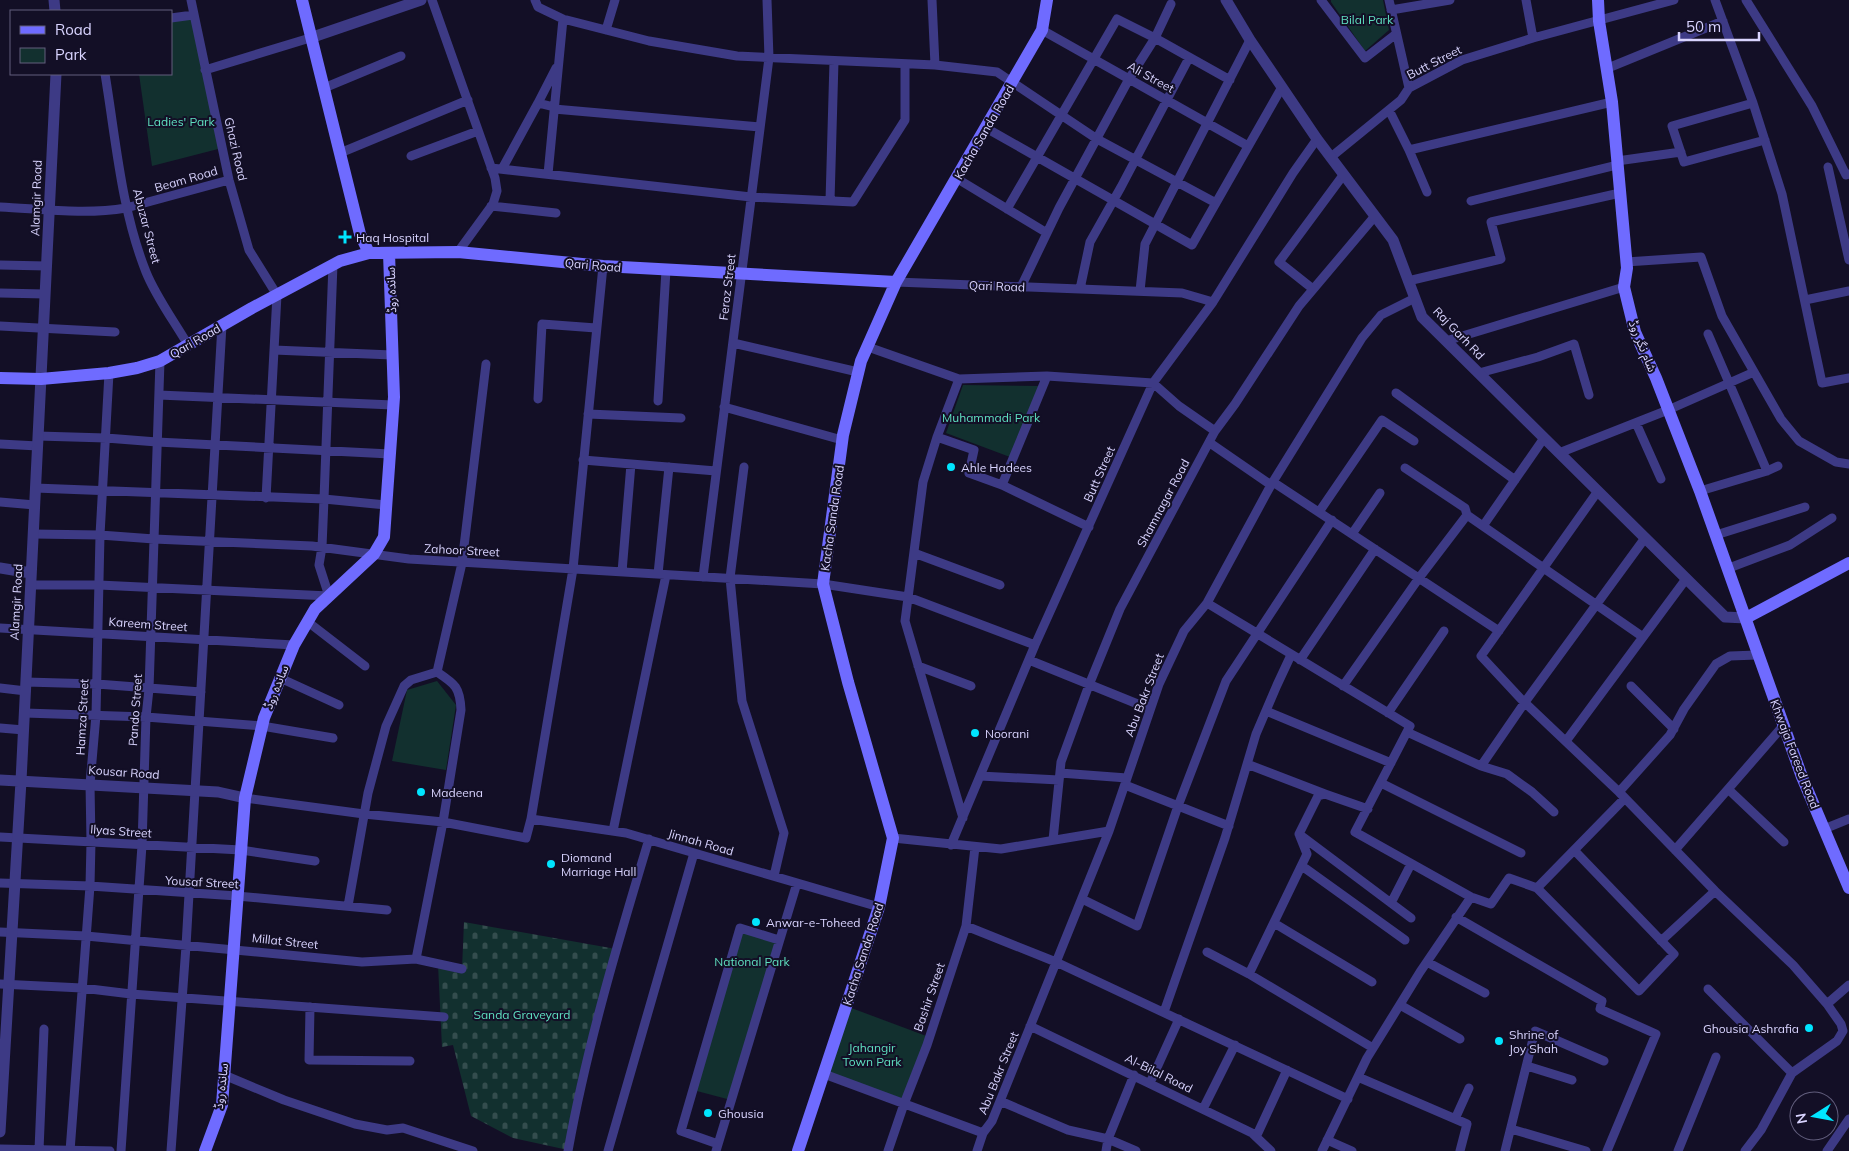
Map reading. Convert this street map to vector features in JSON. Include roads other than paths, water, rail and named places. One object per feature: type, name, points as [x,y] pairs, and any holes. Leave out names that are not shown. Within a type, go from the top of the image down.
[{"type":"main road","points":[[302,0],[360,234],[369,253]]},
{"type":"main road","name":"Kacha Sanda Road","points":[[798,1151],[879,907],[893,838],[848,682],[823,584],[842,440],[861,361],[896,282],[1042,30],[1047,0]]},
{"type":"main road","name":"شام نگر روڈ","points":[[1598,0],[1599,21],[1612,102],[1626,262],[1624,287],[1635,332],[1656,378],[1700,491],[1746,618]]},
{"type":"main road","name":"Qari Road","points":[[0,378],[41,379],[109,373],[137,368],[160,361],[334,264],[369,253],[458,252],[603,266],[896,282]]},
{"type":"main road","name":"ساندہ روڈ","points":[[205,1151],[222,1105],[228,1001],[245,798],[262,726],[294,645],[315,609],[374,554],[384,537],[393,405],[389,253]]},
{"type":"main road","points":[[1746,618],[1849,563]]},
{"type":"main road","name":"Khwaja Fareed Road","points":[[1746,618],[1757,655],[1802,777],[1849,888]]},
{"type":"street","name":"Ghazi Road","points":[[191,0],[229,180],[249,250],[277,295]]},
{"type":"street","points":[[205,70],[310,38],[421,0]]},
{"type":"street","points":[[432,0],[468,100],[497,191],[491,206],[458,252]]},
{"type":"street","points":[[535,0],[538,7],[563,19],[649,41],[737,56],[904,64],[997,72],[1097,139],[1216,202]]},
{"type":"street","points":[[606,30],[615,0]]},
{"type":"street","name":"Feroz Street","points":[[703,577],[769,58],[766,0]]},
{"type":"street","points":[[932,0],[935,66]]},
{"type":"street","name":"Raj Garh Rd","points":[[1226,0],[1250,40],[1318,139],[1393,240],[1422,317],[1724,617],[1746,618]]},
{"type":"street","points":[[1321,0],[1365,58],[1396,34]]},
{"type":"street","points":[[1389,0],[1409,88]]},
{"type":"street","points":[[1391,10],[1450,0]]},
{"type":"street","points":[[1526,0],[1532,38]]},
{"type":"street","name":"Butt Street","points":[[1331,157],[1401,100],[1409,88],[1462,60],[1532,38],[1674,0]]},
{"type":"street","points":[[1715,0],[1753,103],[1782,194],[1822,383],[1849,378]]},
{"type":"street","points":[[1746,0],[1812,106],[1846,175],[1849,174]]},
{"type":"street","points":[[1021,287],[1075,179],[1129,79],[1155,38],[1171,4]]},
{"type":"street","points":[[172,18],[193,15]]},
{"type":"street","points":[[548,174],[563,19]]},
{"type":"street","points":[[1006,209],[1117,19],[1230,80]]},
{"type":"street","points":[[1608,68],[1723,21]]},
{"type":"street","name":"Ali Street","points":[[1042,30],[1248,146]]},
{"type":"street","points":[[1140,292],[1144,244],[1250,40]]},
{"type":"street","points":[[324,88],[400,56]]},
{"type":"street","points":[[1080,289],[1090,242],[1114,201],[1189,58]]},
{"type":"street","points":[[830,200],[834,61]]},
{"type":"street","points":[[502,169],[559,63]]},
{"type":"street","points":[[491,168],[751,197],[853,202],[904,120],[904,64]]},
{"type":"street","name":"Alamgir Road","points":[[0,1132],[3,1019],[5,984],[12,932],[18,838],[56,75]]},
{"type":"street","name":"Abuzar Street","points":[[105,75],[126,208],[146,272],[188,345]]},
{"type":"street","points":[[986,128],[1192,245],[1282,87]]},
{"type":"street","points":[[340,153],[468,100]]},
{"type":"street","points":[[1409,150],[1612,102]]},
{"type":"street","points":[[538,103],[554,108],[760,126]]},
{"type":"street","points":[[1753,103],[1672,126],[1684,162],[1765,140]]},
{"type":"street","points":[[1389,110],[1427,192]]},
{"type":"street","points":[[411,156],[478,130]]},
{"type":"street","name":"Butt Street","points":[[952,845],[1035,645],[1153,383],[1213,302],[1293,173],[1318,139]]},
{"type":"street","points":[[1471,201],[1617,163],[1681,152]]},
{"type":"street","points":[[1828,167],[1848,255]]},
{"type":"street","points":[[1312,290],[1279,262],[1344,174]]},
{"type":"street","points":[[956,178],[1047,233]]},
{"type":"street","name":"Beam Road","points":[[0,207],[85,212],[110,211],[229,180]]},
{"type":"street","points":[[1408,281],[1501,259],[1491,222],[1620,193]]},
{"type":"street","points":[[491,206],[556,213]]},
{"type":"street","name":"Shamnagar Road","points":[[1053,840],[1061,762],[1089,684],[1120,609],[1215,432],[1299,306],[1375,216]]},
{"type":"street","points":[[1626,262],[1701,257],[1722,316],[1781,419],[1799,442],[1836,462],[1849,464]]},
{"type":"street","points":[[0,264],[47,266]]},
{"type":"street","points":[[31,585],[99,585],[329,596],[319,565],[322,548],[334,264]]},
{"type":"street","points":[[245,798],[364,814],[443,822],[526,838],[573,569],[603,266]]},
{"type":"street","points":[[658,401],[666,270]]},
{"type":"street","name":"Qari Road","points":[[896,282],[1182,293],[1213,302]]},
{"type":"street","points":[[1446,341],[1624,287]]},
{"type":"street","points":[[1805,300],[1849,292]]},
{"type":"street","points":[[0,293],[45,294]]},
{"type":"street","points":[[266,498],[277,295]]},
{"type":"street","name":"Abu Bakr Street","points":[[980,1150],[984,1134],[992,1121],[1109,831],[1159,684],[1184,631],[1207,603],[1272,484],[1362,338],[1381,315],[1415,298]]},
{"type":"street","points":[[538,399],[542,324],[596,328]]},
{"type":"street","points":[[171,1151],[186,946],[222,325]]},
{"type":"street","points":[[0,326],[116,332]]},
{"type":"street","points":[[1708,334],[1767,471]]},
{"type":"street","points":[[733,343],[858,372]]},
{"type":"street","points":[[1479,373],[1538,357],[1574,344],[1589,395]]},
{"type":"street","points":[[868,347],[959,379],[1047,376],[1153,383],[1215,432]]},
{"type":"street","points":[[274,350],[392,355]]},
{"type":"street","name":"Pando Street","points":[[121,1151],[142,845],[160,361]]},
{"type":"street","points":[[438,672],[462,563],[486,364]]},
{"type":"street","points":[[1559,453],[1668,410],[1754,372]]},
{"type":"street","name":"Hamza Street","points":[[70,1150],[90,886],[90,784],[96,715],[100,534],[109,373]]},
{"type":"street","points":[[1002,485],[1047,376]]},
{"type":"street","points":[[959,379],[937,437],[924,482],[905,621],[963,818]]},
{"type":"street","points":[[1396,393],[1515,480]]},
{"type":"street","points":[[159,395],[393,405]]},
{"type":"street","points":[[724,407],[842,440]]},
{"type":"street","points":[[588,414],[680,418]]},
{"type":"street","points":[[1319,512],[1382,420],[1414,442]]},
{"type":"street","points":[[1636,423],[1661,479]]},
{"type":"street","points":[[937,437],[974,450],[969,473],[1002,485],[1089,527]]},
{"type":"street","points":[[0,444],[106,438],[390,454]]},
{"type":"street","points":[[1483,526],[1544,438]]},
{"type":"street","points":[[1210,443],[1272,484],[1332,520],[1499,631]]},
{"type":"street","points":[[583,460],[716,470]]},
{"type":"street","points":[[622,572],[631,464]]},
{"type":"street","points":[[744,466],[730,578],[742,702],[784,833],[774,876]]},
{"type":"street","points":[[1700,491],[1778,466]]},
{"type":"street","points":[[613,831],[662,574],[669,467]]},
{"type":"street","points":[[1405,468],[1465,508],[1467,515],[1643,637]]},
{"type":"street","points":[[35,488],[103,489],[156,494],[324,499],[386,505]]},
{"type":"street","points":[[1598,491],[1481,656],[1525,702],[1622,795],[1715,891],[1793,964],[1827,1004],[1841,1024],[1843,1031],[1836,1041],[1792,1073],[1761,1130],[1746,1151]]},
{"type":"street","points":[[1352,534],[1380,493]]},
{"type":"street","points":[[0,502],[34,505]]},
{"type":"street","points":[[1716,535],[1805,507]]},
{"type":"street","points":[[1343,686],[1419,578],[1467,515]]},
{"type":"street","points":[[1728,568],[1790,545],[1832,518]]},
{"type":"street","points":[[1082,899],[1137,926],[1178,806],[1226,681],[1332,520]]},
{"type":"street","name":"Zahoor Street","points":[[33,534],[100,534],[154,539],[322,548],[409,559],[462,563],[823,584],[908,597],[1035,645]]},
{"type":"street","points":[[1482,766],[1525,702],[1645,538]]},
{"type":"street","points":[[1164,1012],[1229,826],[1256,734],[1266,711],[1296,657],[1375,549]]},
{"type":"street","points":[[914,553],[1000,584]]},
{"type":"street","points":[[0,568],[31,573]]},
{"type":"street","points":[[1566,741],[1686,579]]},
{"type":"street","points":[[1207,603],[1410,726],[1355,832],[1471,897],[1491,904],[1509,878],[1538,888],[1639,990],[1674,954],[1574,850]]},
{"type":"street","points":[[308,622],[365,666]]},
{"type":"street","name":"Kareem Street","points":[[0,628],[294,645]]},
{"type":"street","points":[[1388,714],[1444,632]]},
{"type":"street","points":[[1538,888],[1622,795],[1670,735],[1684,709],[1716,664],[1730,656],[1757,655]]},
{"type":"street","points":[[1029,660],[1150,710]]},
{"type":"street","points":[[918,666],[971,686]]},
{"type":"street","points":[[348,906],[364,814],[386,726],[404,686],[411,680],[438,672]]},
{"type":"street","points":[[416,959],[443,822],[461,710],[461,694],[455,684],[438,672]]},
{"type":"street","points":[[280,678],[339,705]]},
{"type":"street","points":[[0,688],[97,684],[201,692]]},
{"type":"street","points":[[1631,686],[1674,728]]},
{"type":"street","points":[[1266,711],[1391,763]]},
{"type":"street","points":[[25,713],[146,717],[262,726],[333,738]]},
{"type":"street","points":[[1675,850],[1783,726]]},
{"type":"street","points":[[0,728],[24,730]]},
{"type":"street","points":[[1406,732],[1482,766],[1507,774],[1532,792],[1554,812]]},
{"type":"street","points":[[1247,764],[1368,809]]},
{"type":"street","points":[[980,776],[1059,777],[1126,782],[1178,806],[1229,826]]},
{"type":"street","name":"Kousar Road","points":[[0,780],[218,792],[245,798]]},
{"type":"street","points":[[1381,783],[1521,853]]},
{"type":"street","points":[[1728,789],[1784,842]]},
{"type":"street","points":[[1249,974],[1307,854],[1299,834],[1318,796],[1325,794]]},
{"type":"street","name":"Jinnah Road","points":[[530,819],[613,831],[649,839],[879,907]]},
{"type":"street","points":[[1824,829],[1849,819]]},
{"type":"street","points":[[893,838],[1001,849],[1109,831]]},
{"type":"street","points":[[1299,834],[1410,918]]},
{"type":"street","name":"Ilyas Street","points":[[0,837],[241,850],[315,861]]},
{"type":"street","points":[[569,1151],[578,1094],[617,946],[649,839]]},
{"type":"street","name":"Bashir Street","points":[[888,1151],[927,1045],[966,926],[975,847]]},
{"type":"street","points":[[608,1151],[694,853]]},
{"type":"street","points":[[1391,903],[1411,864]]},
{"type":"street","points":[[1302,866],[1405,940]]},
{"type":"street","name":"Yousaf Street","points":[[0,883],[90,886],[138,891],[237,896],[387,910]]},
{"type":"street","points":[[779,940],[740,928],[681,1131],[717,1147],[797,883]]},
{"type":"street","points":[[1661,941],[1715,891]]},
{"type":"street","points":[[1322,1151],[1373,1048],[1456,917],[1471,897]]},
{"type":"street","points":[[1456,917],[1602,1001],[1600,1009],[1656,1034],[1607,1151]]},
{"type":"street","points":[[1274,923],[1372,982]]},
{"type":"street","points":[[966,926],[1056,962],[1348,1098]]},
{"type":"street","name":"Millat Street","points":[[0,932],[86,936],[362,962],[416,959],[462,970]]},
{"type":"street","points":[[1207,952],[1249,974],[1373,1048]]},
{"type":"street","points":[[1427,962],[1485,993]]},
{"type":"street","points":[[5,984],[82,988],[131,994],[444,1017]]},
{"type":"street","points":[[1827,1004],[1849,985]]},
{"type":"street","points":[[1708,989],[1792,1073]]},
{"type":"street","points":[[1400,1005],[1460,1039]]},
{"type":"street","points":[[310,1007],[309,1060],[410,1061]]},
{"type":"street","points":[[1150,1083],[1179,1019]]},
{"type":"street","name":"Al-Bilal Road","points":[[1030,1026],[1252,1133],[1271,1151]]},
{"type":"street","points":[[39,1150],[44,1029]]},
{"type":"street","points":[[1505,1151],[1535,1031],[1604,1061]]},
{"type":"street","points":[[1203,1109],[1234,1045]]},
{"type":"street","points":[[1678,1151],[1716,1056]]},
{"type":"street","points":[[1527,1066],[1572,1080]]},
{"type":"street","points":[[1256,1137],[1287,1070]]},
{"type":"street","points":[[824,1074],[984,1134]]},
{"type":"street","points":[[224,1075],[284,1100],[355,1124],[387,1130],[403,1128],[472,1151]]},
{"type":"street","points":[[1106,1151],[1108,1139],[1134,1075]]},
{"type":"street","points":[[1358,1077],[1467,1124],[1460,1151]]},
{"type":"street","points":[[1455,1119],[1470,1088]]},
{"type":"street","points":[[1000,1101],[1068,1130],[1108,1139],[1136,1151]]},
{"type":"street","points":[[1827,1151],[1849,1119]]},
{"type":"street","points":[[1511,1129],[1586,1151]]},
{"type":"street","points":[[1327,1140],[1352,1151]]},
{"type":"street","points":[[0,1149],[110,1151]]},
{"type":"place","name":"Haq Hospital","points":[[345,237]]},
{"type":"place","name":"Ahle Hadees","points":[[951,467]]},
{"type":"place","name":"Noorani","points":[[975,733]]},
{"type":"place","name":"Madeena","points":[[421,792]]},
{"type":"place","name":"Diomand Marriage Hall","points":[[551,864]]},
{"type":"place","name":"Anwar-e-Toheed","points":[[756,922]]},
{"type":"place","name":"Ghousia Ashrafia","points":[[1809,1028]]},
{"type":"place","name":"Shrine of Joy Shah","points":[[1499,1041]]},
{"type":"place","name":"Ghousia","points":[[708,1113]]},
{"type":"park label","name":"Bilal Park","points":[[1367,19]]},
{"type":"park label","name":"Ladies' Park","points":[[181,121]]},
{"type":"park label","name":"Muhammadi Park","points":[[991,417]]},
{"type":"park label","name":"National Park","points":[[752,961]]},
{"type":"park label","name":"Sanda Graveyard","points":[[522,1014]]},
{"type":"park label","name":"Jahangir Town Park","points":[[872,1054]]}]
